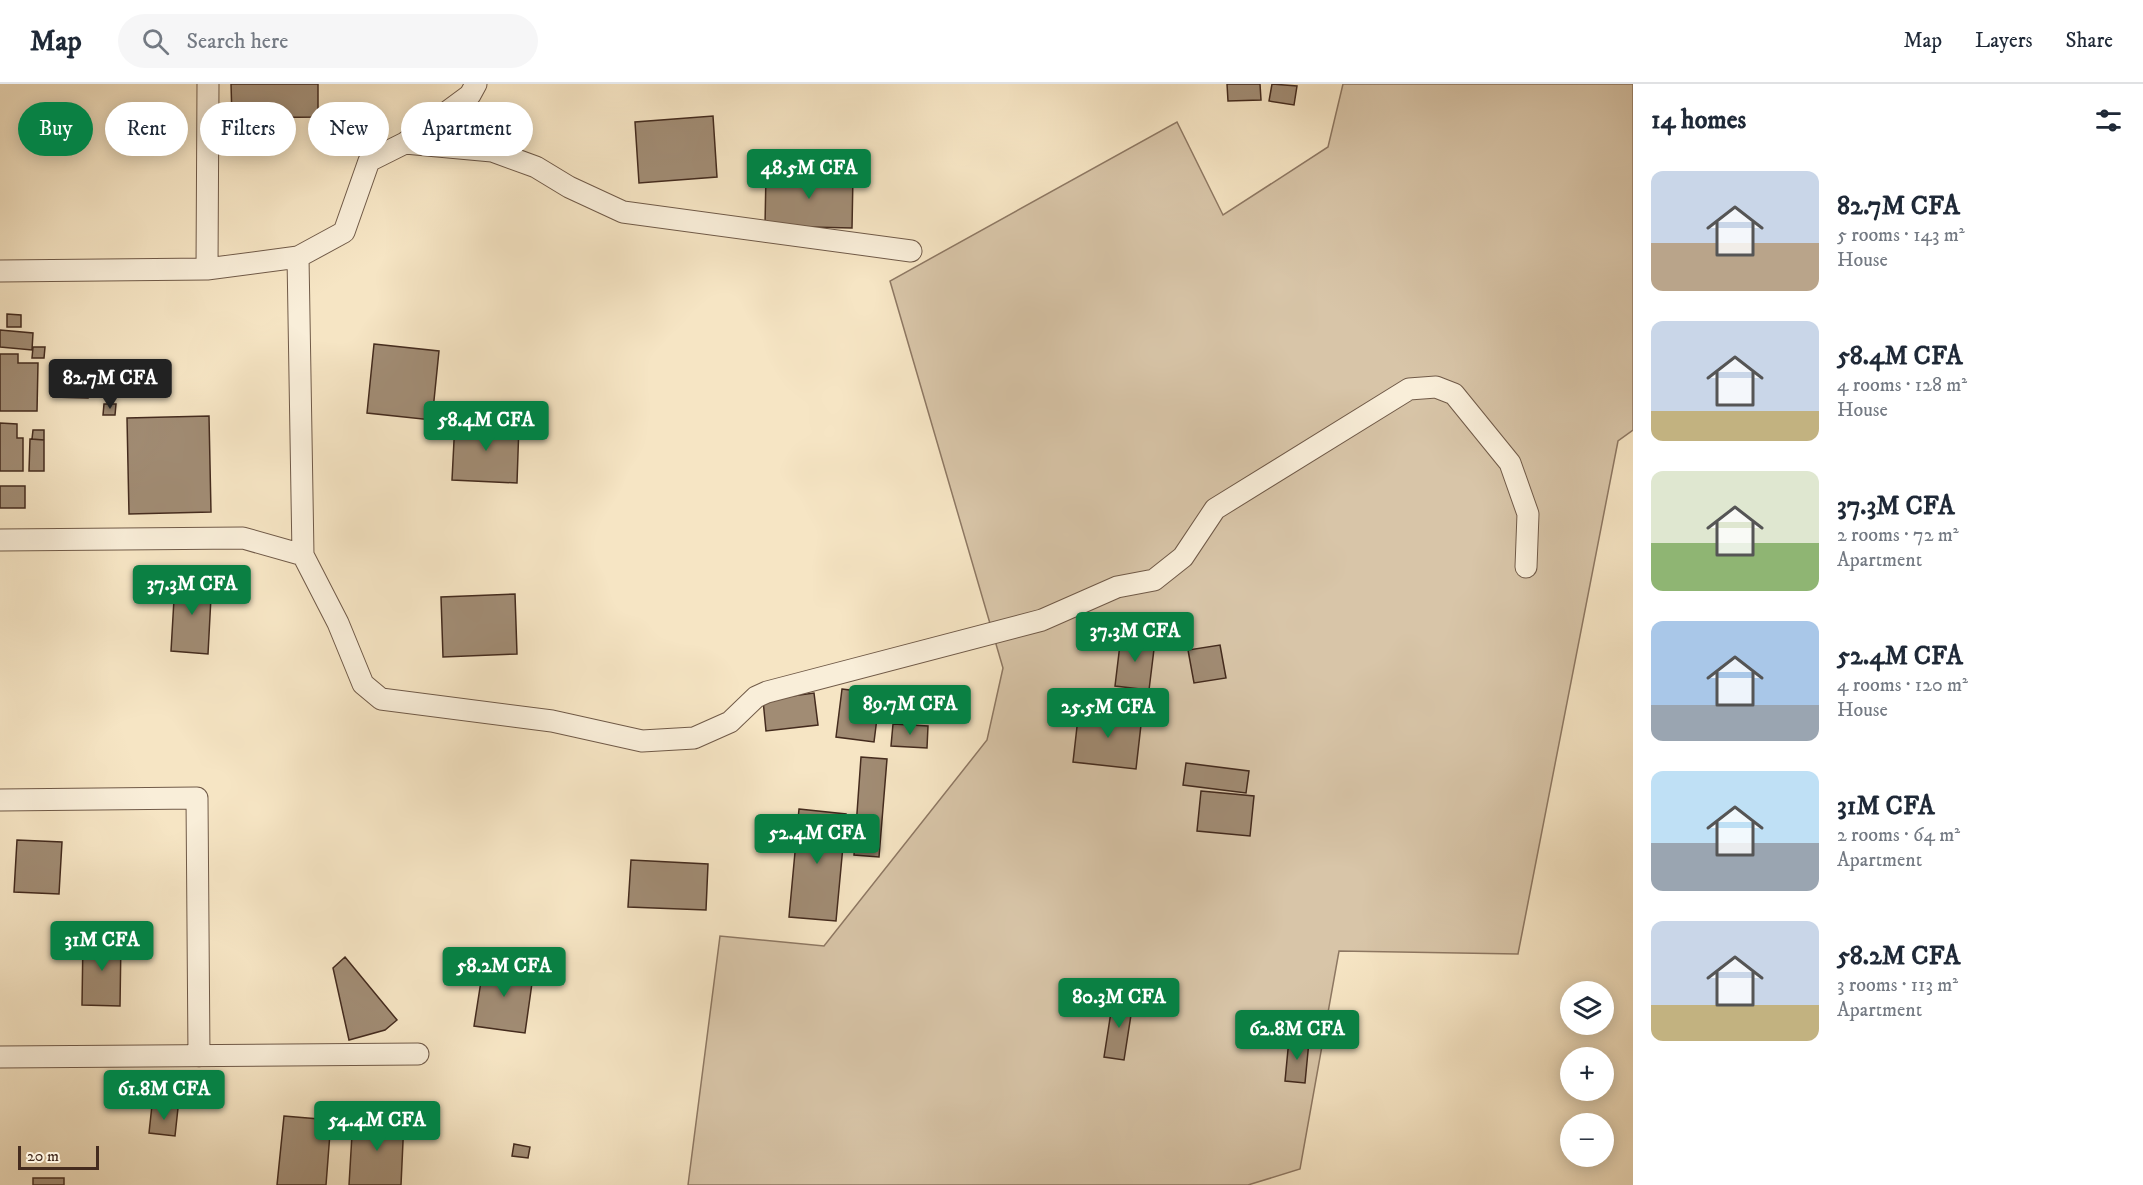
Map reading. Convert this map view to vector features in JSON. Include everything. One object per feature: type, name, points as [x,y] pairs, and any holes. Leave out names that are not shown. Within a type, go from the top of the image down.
[{"type":"street","points":[[207,269],[208,84]]},
{"type":"street","points":[[461,102],[470,95],[476,84]]},
{"type":"street","points":[[0,271],[207,269],[298,257],[344,232],[369,161],[401,145]]},
{"type":"street","points":[[506,156],[536,167],[569,187],[623,212],[911,251]]},
{"type":"street","points":[[298,257],[303,555],[338,623],[363,684],[381,699],[552,721],[642,741],[694,738],[730,722],[756,698],[767,692],[1042,620],[1118,587],[1154,580],[1183,557],[1215,509],[1409,389],[1436,387],[1454,394],[1510,463],[1528,514],[1526,567]]},
{"type":"street","points":[[0,540],[243,538],[303,555]]},
{"type":"street","points":[[0,800],[197,798],[199,1056]]},
{"type":"street","points":[[0,1057],[418,1054]]},
{"type":"shaded area","points":[[1343,84],[1633,84],[1633,430],[1618,441],[1518,954],[1339,951],[1300,1169],[1248,1185],[688,1185],[720,936],[824,946],[987,740],[1003,668],[890,281],[1177,122],[1223,215],[1328,147]]},
{"type":"building","points":[[231,84],[318,84],[318,102],[308,102],[308,117],[296,117],[296,102],[232,102]]},
{"type":"building","points":[[1227,84],[1260,84],[1261,100],[1228,101]]},
{"type":"building","points":[[1272,84],[1297,86],[1294,105],[1269,101]]},
{"type":"building","points":[[713,116],[717,177],[639,183],[635,122]]},
{"type":"building","points":[[766,173],[853,175],[852,228],[765,226]]},
{"type":"building","points":[[7,314],[21,315],[21,327],[7,327]]},
{"type":"building","points":[[0,330],[33,333],[32,350],[0,347]]},
{"type":"building","points":[[374,344],[439,351],[432,420],[367,413]]},
{"type":"building","points":[[33,347],[45,347],[44,358],[32,358]]},
{"type":"building","points":[[0,354],[18,354],[18,363],[38,363],[37,411],[0,411]]},
{"type":"building","points":[[53,369],[88,369],[88,398],[53,397]]},
{"type":"building","points":[[104,404],[116,404],[115,415],[103,415]]},
{"type":"building","points":[[209,416],[211,512],[129,514],[127,418]]},
{"type":"building","points":[[455,421],[519,424],[517,483],[452,480]]},
{"type":"building","points":[[0,423],[17,424],[17,438],[23,438],[23,471],[0,471]]},
{"type":"building","points":[[33,430],[44,430],[44,440],[32,439]]},
{"type":"building","points":[[30,439],[44,440],[44,471],[29,471]]},
{"type":"building","points":[[0,486],[25,486],[25,508],[0,508]]},
{"type":"building","points":[[212,578],[208,654],[171,651],[175,582]]},
{"type":"building","points":[[515,594],[517,654],[443,657],[441,597]]},
{"type":"building","points":[[1121,636],[1155,641],[1149,690],[1115,686]]},
{"type":"building","points":[[1220,645],[1226,678],[1194,683],[1188,650]]},
{"type":"building","points":[[842,689],[880,694],[874,742],[836,737]]},
{"type":"building","points":[[814,693],[818,725],[766,731],[763,700]]},
{"type":"building","points":[[933,693],[946,694],[944,720],[931,719]]},
{"type":"building","points":[[891,696],[918,696],[919,710],[892,711]]},
{"type":"building","points":[[1079,709],[1142,716],[1136,769],[1073,762]]},
{"type":"building","points":[[893,724],[928,726],[927,748],[891,746]]},
{"type":"building","points":[[861,757],[887,759],[879,857],[854,855]]},
{"type":"building","points":[[1186,763],[1249,771],[1246,793],[1183,785]]},
{"type":"building","points":[[1201,791],[1254,796],[1250,836],[1197,831]]},
{"type":"building","points":[[799,809],[846,814],[836,921],[789,917]]},
{"type":"building","points":[[17,840],[62,842],[59,894],[14,892]]},
{"type":"building","points":[[631,860],[708,864],[706,910],[628,907]]},
{"type":"building","points":[[83,938],[121,939],[120,1006],[82,1005]]},
{"type":"building","points":[[345,957],[397,1020],[385,1030],[349,1040],[333,968]]},
{"type":"building","points":[[484,962],[534,969],[525,1033],[474,1026]]},
{"type":"building","points":[[1113,999],[1133,1002],[1124,1060],[1104,1057]]},
{"type":"building","points":[[1289,1039],[1309,1041],[1305,1083],[1285,1081]]},
{"type":"building","points":[[152,1105],[178,1108],[175,1136],[149,1133]]},
{"type":"building","points":[[284,1116],[331,1120],[326,1185],[277,1185]]},
{"type":"building","points":[[353,1118],[404,1120],[401,1185],[349,1185]]},
{"type":"building","points":[[514,1144],[530,1147],[528,1158],[512,1156]]},
{"type":"building","points":[[33,1178],[64,1178],[64,1185],[33,1185]]}]
